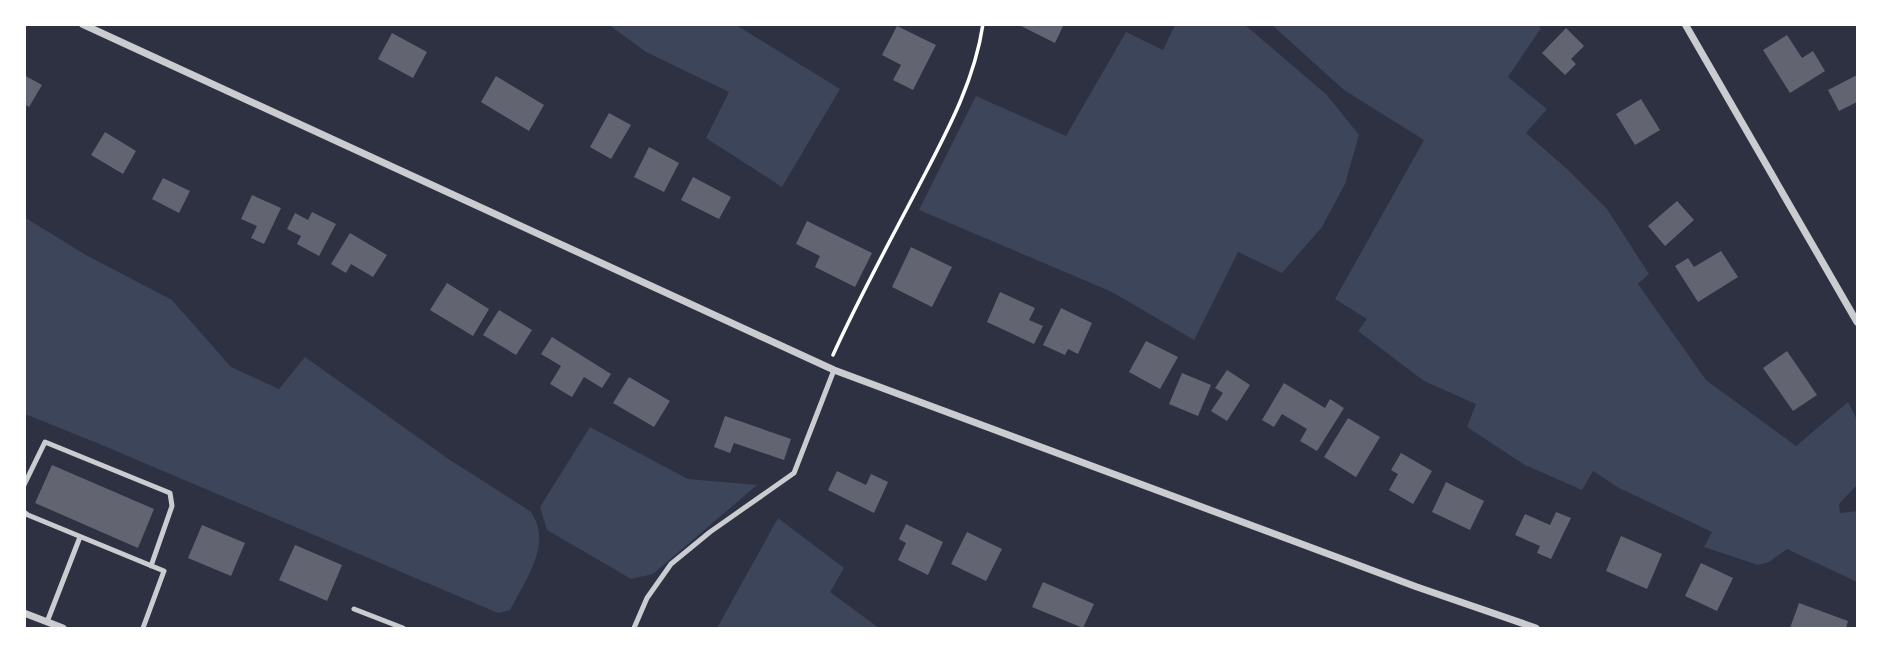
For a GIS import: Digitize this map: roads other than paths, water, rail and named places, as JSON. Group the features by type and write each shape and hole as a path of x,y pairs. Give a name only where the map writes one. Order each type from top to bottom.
{"street":[{"path":"82,24 831,368 1417,587 1536,628"},
{"path":"1685,24 1857,322"},
{"path":"24,613 63,628"}],"lane":[{"path":"634,628 647,598 671,564 710,532 794,473 831,368"},
{"path":"24,485 45,442 170,493 172,506 151,566"},
{"path":"24,512 164,571 144,628"},
{"path":"47,622 80,537"},
{"path":"354,609 403,628"}]}
